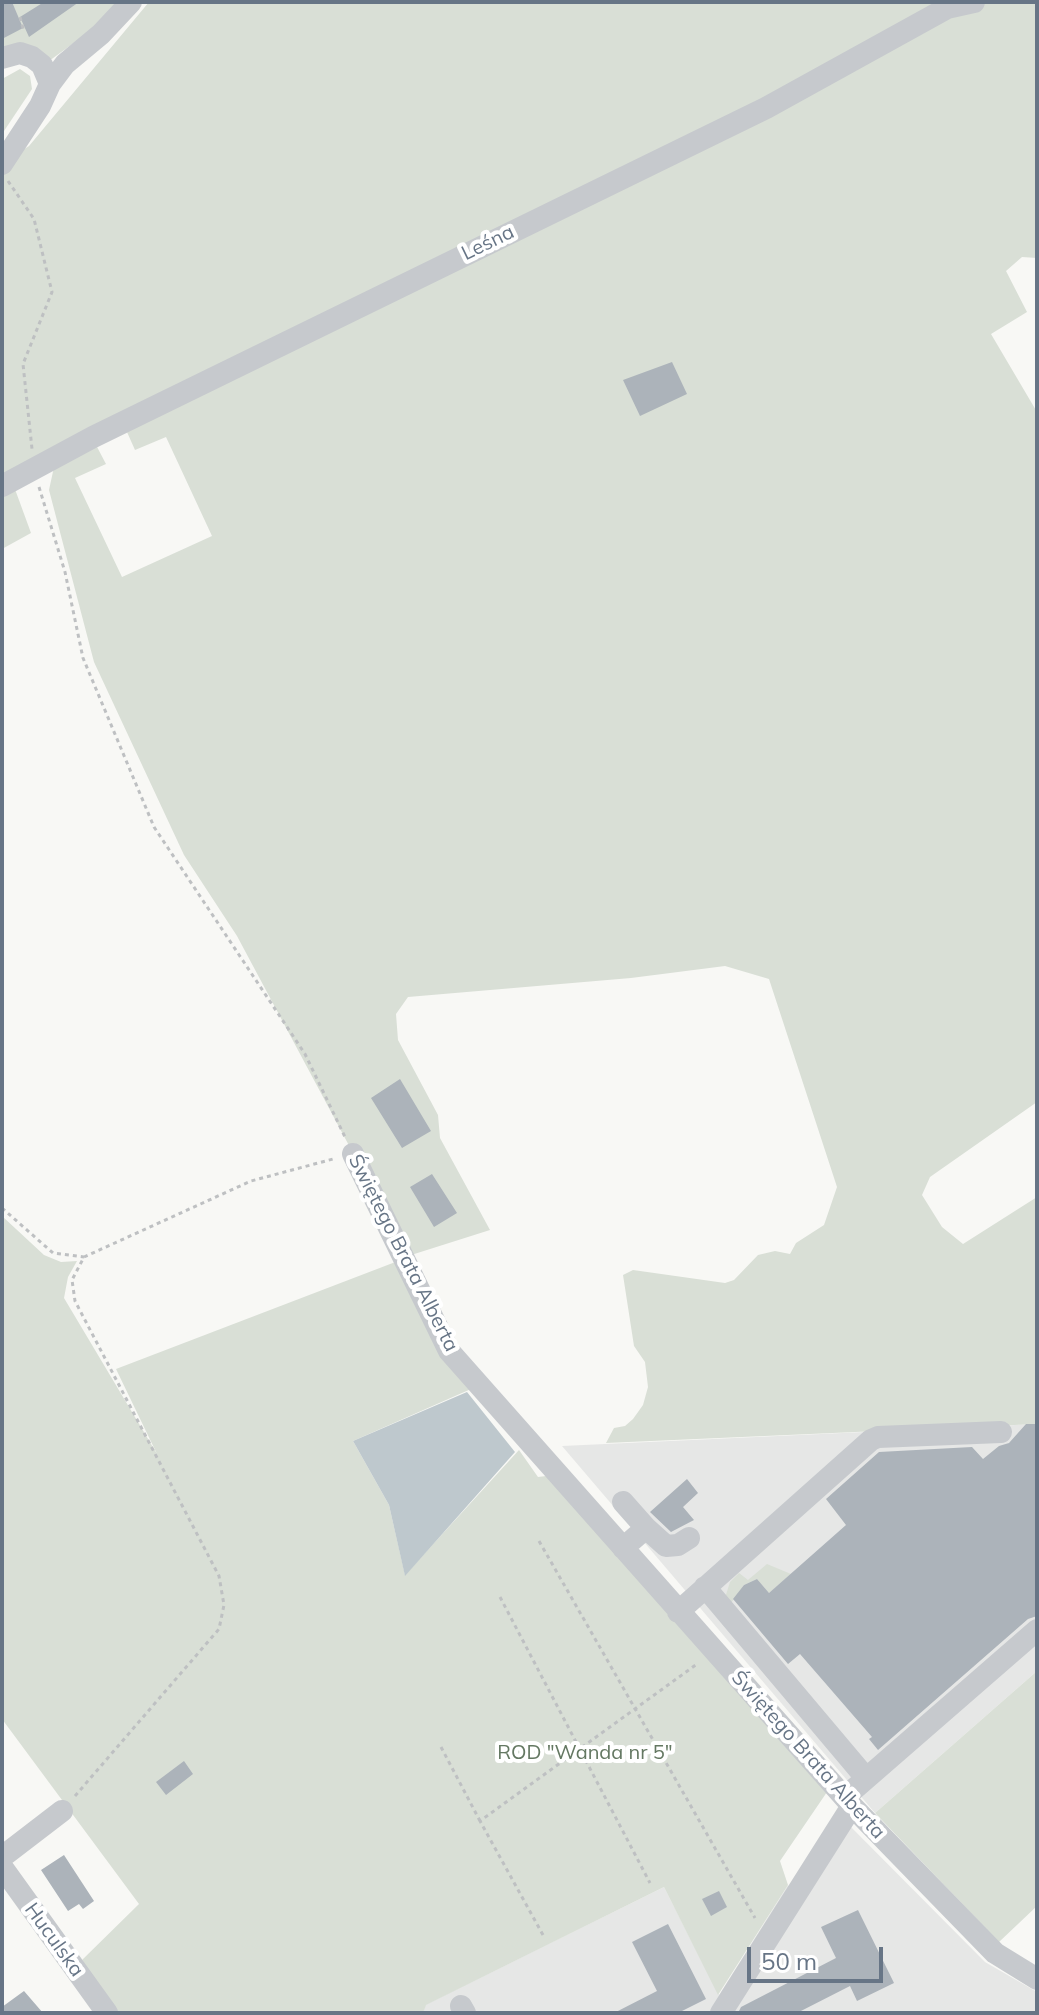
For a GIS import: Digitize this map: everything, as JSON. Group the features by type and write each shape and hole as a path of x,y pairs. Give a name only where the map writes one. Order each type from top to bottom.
{"street":[{"path":"2,164 65,64 101,34 131,2"},
{"name":"Leśna","path":"2,486 93,437 766,108 947,8 974,2"},
{"path":"2,58 20,53 32,57 42,65 50,84"},
{"name":"Świętego Brata Alberta","path":"353,1154 449,1351 848,1802 995,1953 1037,1979"},
{"path":"678,1612 871,1440 878,1437 1001,1432"},
{"path":"623,1502 666,1546 675,1546 689,1538"},
{"path":"623,1548 646,1528"},
{"path":"705,1587 866,1778"},
{"path":"721,2013 848,1802 866,1778 1037,1630"},
{"path":"2,1857 62,1811"},
{"name":"Huculska","path":"2,1867 107,2013"}],"path":[{"name":"Świętego Brata Alberta","path":"2,172 34,219 52,292 23,364 34,470 65,572 83,658 154,827 305,1054 353,1154"},
{"path":"2,1208 53,1253 84,1257 251,1181 353,1154"},
{"path":"62,1811 219,1629 224,1605 219,1576 75,1301 72,1280 84,1257"},
{"path":"539,1541 755,1918"},
{"path":"500,1597 650,1883"},
{"path":"480,1821 635,1706 714,1653"},
{"path":"441,1747 543,1935"}],"shaded area":[{"path":"467,1392 515,1452 405,1576 389,1505 353,1441"},
{"path":"1037,1424 1037,1671 875,1813 562,1446"},
{"path":"849,1825 985,1962 1037,1992 1037,2013 423,2013 425,2005 664,1887 719,1995 788,1885 798,1905"}],"green space":[{"path":"2,2 122,2 104,21 49,61 2,51"},
{"path":"149,2 1037,2 1037,258 1022,257 1006,271 1027,312 991,334 1037,412 1037,1102 930,1177 922,1195 942,1227 963,1244 1037,1197 1037,1424 606,1443 614,1428 625,1426 633,1419 643,1405 648,1387 645,1362 634,1346 623,1275 633,1270 725,1283 734,1280 758,1255 775,1251 790,1254 796,1243 824,1225 837,1187 769,979 725,966 631,978 408,997 396,1014 398,1040 438,1115 440,1138 490,1230 408,1256 237,936 184,855 94,662 49,490 54,467 96,445 106,464 75,478 122,577 212,536 166,437 135,450 123,423 12,481 31,533 2,549 2,170 7,160 29,146"},
{"path":"20,69 30,76 32,89 4,131 2,79"},
{"name":"ROD \"Wanda nr 5\"","path":"2,1216 44,1255 61,1262 77,1261 68,1277 64,1298 157,1454 116,1369 398,1261 471,1389 353,1441 389,1505 405,1575 519,1450 538,1477 546,1476 827,1792 780,1861 788,1885 718,1995 664,1887 426,2005 423,2013 118,2013 82,1960 139,1904 2,1719"},
{"path":"767,1564 791,1574 769,1593 757,1579 744,1585 731,1603 725,1598 730,1582 739,1573 748,1580"},
{"path":"1037,1671 1037,1906 999,1942 875,1813"}],"building":[{"path":"2,2 12,2 23,28 2,39"},
{"path":"44,2 79,2 29,37 20,17"},
{"path":"672,362 687,394 640,416 623,380"},
{"path":"400,1079 431,1131 402,1148 371,1098"},
{"path":"432,1174 457,1213 434,1227 410,1187"},
{"path":"1026,1424 1037,1424 1037,1616 1028,1619 878,1750 869,1739 872,1737 800,1654 788,1664 733,1599 744,1585 757,1579 769,1593 846,1525 826,1499 879,1452 972,1447 983,1459 999,1446 1009,1443"},
{"path":"687,1479 698,1493 683,1507 694,1520 671,1532 650,1512"},
{"path":"184,1761 193,1774 166,1795 156,1782"},
{"path":"64,1855 94,1901 83,1909 79,1904 68,1911 41,1870"},
{"path":"719,1891 727,1907 711,1916 702,1899"},
{"path":"858,1910 894,1983 857,2001 850,1986 797,2013 738,2013 741,2007 836,1958 821,1927"},
{"path":"668,1924 706,1999 678,2013 614,2013 657,1991 632,1942"},
{"path":"24,1991 43,2013 2,2013 2,2007"}]}
